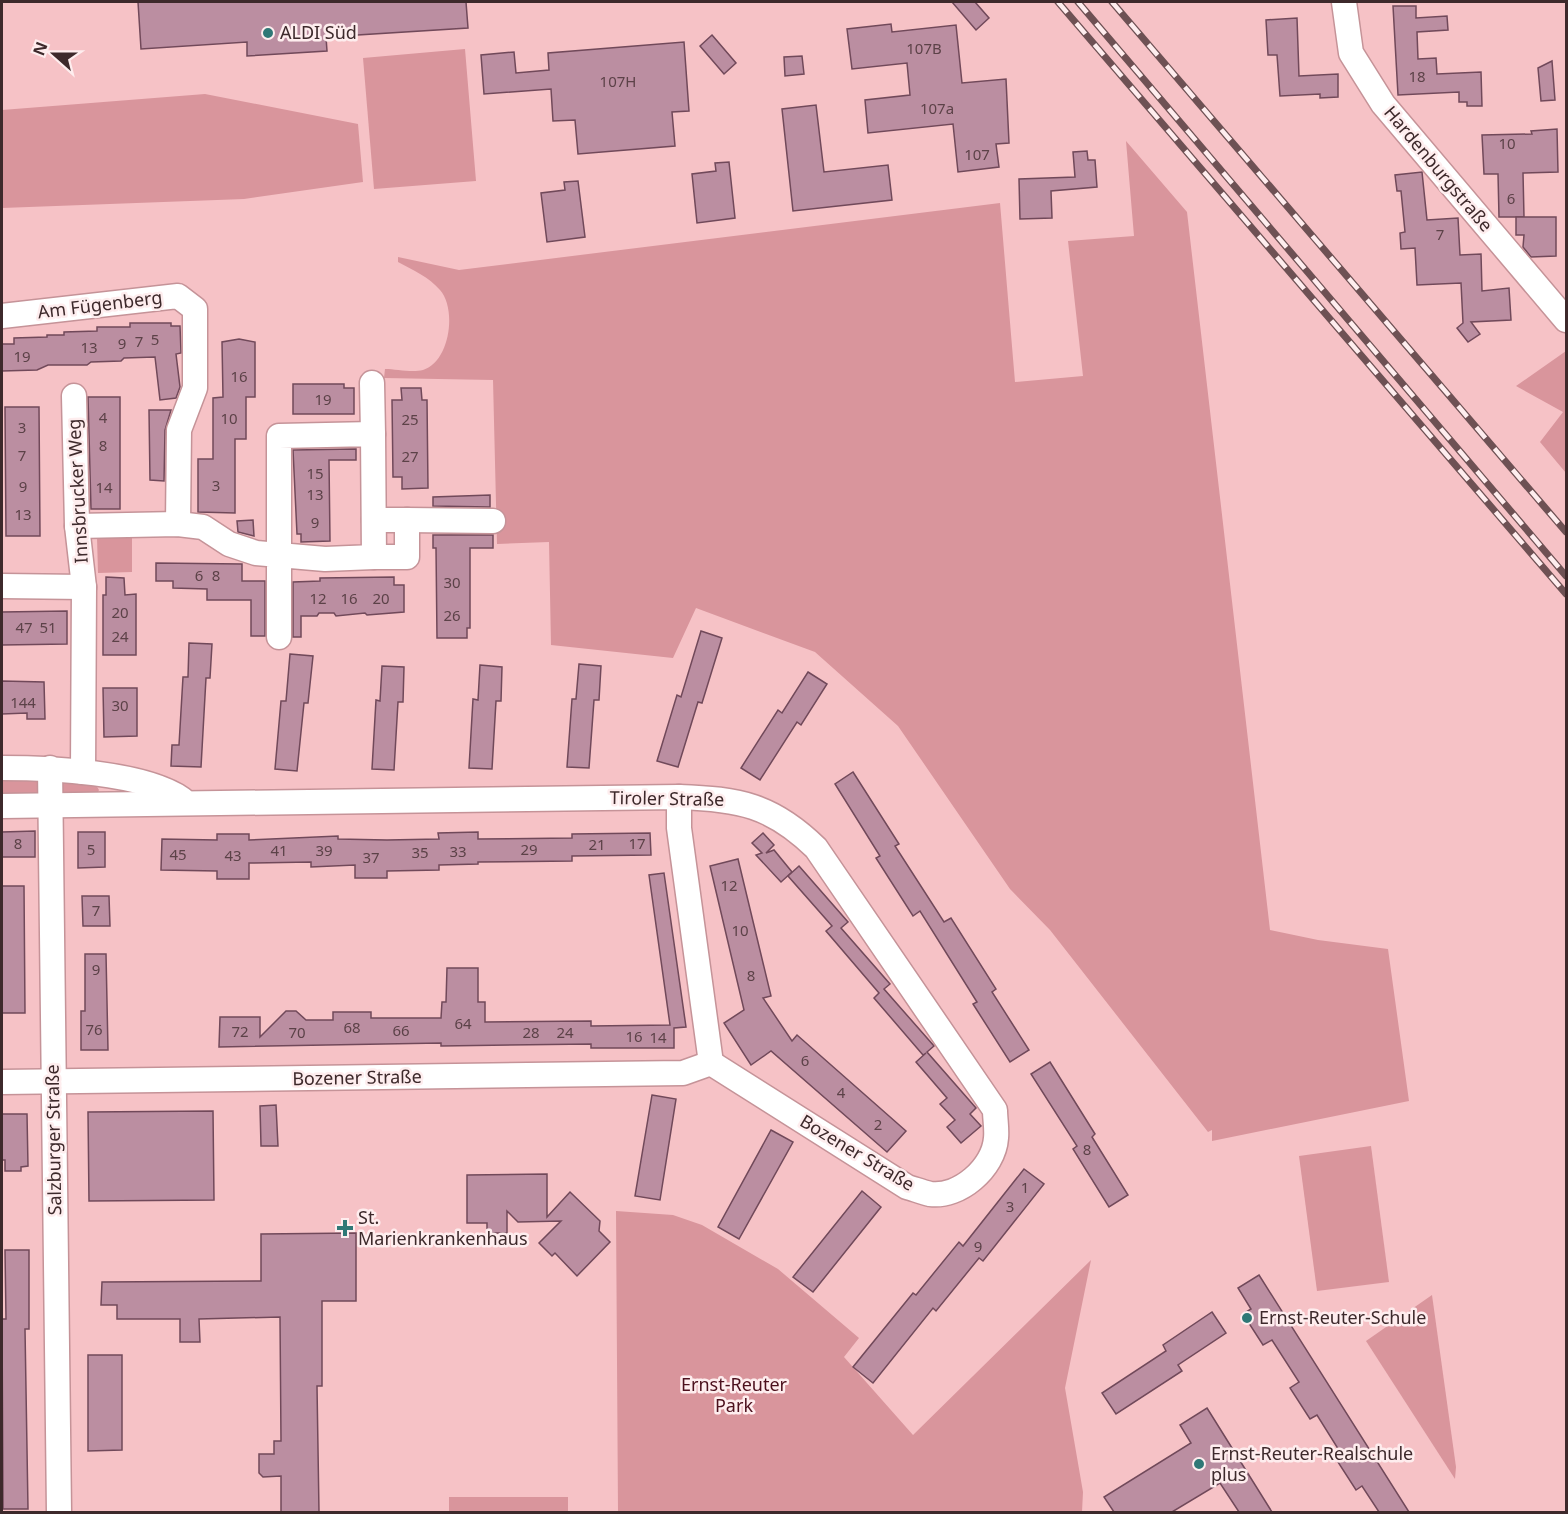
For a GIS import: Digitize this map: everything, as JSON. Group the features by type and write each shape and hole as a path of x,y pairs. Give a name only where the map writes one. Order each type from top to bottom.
{"street":[{"name":"Hardenburgstraße","path":"1344,2 1352,53 1383,104 1566,320"},
{"name":"Am Fügenberg","path":"2,316 178,296 195,309 195,388 179,430 178,525"},
{"path":"372,383 374,557"},
{"name":"Innsbrucker Weg","path":"74,396 77,526 84,587 95,774"},
{"path":"279,637 279,436 373,434"},
{"path":"374,520 493,521"},
{"path":"77,526 178,525 203,527 229,544 255,553 325,559 407,558 407,520"},
{"name":"Innsbrucker Weg","path":"2,586 84,587"},
{"name":"Tiroler Straße","path":"2,768 50,768 95,774 170,790 186,802"},
{"name":"Salzburger Straße","path":"50,768 59,1512"},
{"path":"95,774 106,806"},
{"path":"679,797 679,828 711,1063"},
{"name":"Tiroler Straße","path":"2,806 679,797 720,798 754,805 788,822 816,848 995,1110"},
{"name":"Bozener Straße","path":"2,1082 683,1073 711,1063 907,1187 932,1194 957,1190 974,1178 987,1163 997,1140 995,1110"}],"green space":[{"path":"465,49 476,181 374,189 363,58"},
{"path":"205,94 358,124 363,182 244,199 2,208 2,110"},
{"path":"1126,141 1187,212 1270,930 1318,940 1388,949 1409,1101 1212,1141 1212,1130 1208,1132 1050,930 1010,889 898,726 815,652 696,608 673,658 551,645 549,542 497,544 493,380 384,378 385,369 419,371 432,365 445,346 448,334 448,309 440,290 426,278 398,262 398,257 459,270 1000,203 1015,382 1083,376 1068,241 1134,236"},
{"path":"1566,351 1566,473 1540,442 1563,412 1516,386"},
{"path":"97,537 132,537 132,572 98,573"},
{"path":"2,777 39,779 39,793 33,797 2,797"},
{"path":"62,781 96,785 99,790 97,794 61,794 59,787"},
{"path":"1371,1146 1389,1282 1317,1291 1299,1156"},
{"name":"Ernst-Reuter Park","path":"616,1211 673,1215 702,1225 778,1269 859,1338 844,1357 913,1435 1091,1260 1065,1388 1083,1492 1082,1512 618,1512"},
{"path":"1432,1295 1456,1467 1455,1479 1366,1341"},
{"path":"449,1497 568,1497 568,1512 449,1512"}],"building":[{"name":"ALDI Süd","path":"138,2 466,2 468,28 326,37 327,51 247,56 247,42 141,49"},
{"path":"952,2 975,2 989,18 976,30"},
{"path":"1393,6 1416,6 1416,18 1447,16 1448,30 1417,32 1418,59 1436,58 1437,74 1481,72 1482,106 1467,106 1467,102 1459,102 1459,92 1398,95"},
{"path":"1297,18 1299,76 1338,74 1338,97 1320,98 1320,94 1280,96 1277,55 1268,55 1266,20"},
{"path":"891,24 892,32 956,25 962,83 1006,79 1009,143 996,144 999,167 958,172 953,124 868,133 865,100 910,95 907,63 852,69 847,29"},
{"path":"712,35 736,63 724,74 700,46"},
{"path":"684,42 689,111 672,112 675,146 578,154 575,120 553,121 551,89 484,94 481,55 514,52 516,73 549,70 548,53"},
{"path":"802,56 804,74 785,76 784,57"},
{"path":"1552,61 1555,100 1541,101 1538,68"},
{"path":"816,105 824,172 888,165 892,200 793,211 782,109"},
{"path":"1557,129 1558,172 1523,173 1524,217 1499,217 1498,174 1484,174 1482,135 1532,134 1531,131"},
{"path":"1087,151 1088,160 1095,160 1097,187 1051,191 1052,218 1020,219 1019,179 1075,177 1073,152"},
{"path":"729,162 735,218 697,223 692,174 716,171 715,163"},
{"path":"1422,172 1427,220 1458,218 1460,255 1481,254 1482,291 1509,288 1511,320 1471,322 1480,334 1468,342 1457,328 1463,323 1461,283 1417,285 1415,248 1401,249 1400,233 1405,232 1401,191 1397,191 1395,175"},
{"path":"578,181 585,237 547,242 541,193 565,190 564,182"},
{"path":"1516,217 1556,217 1556,256 1531,257 1523,247 1524,235 1516,235"},
{"path":"130,323 171,323 171,326 180,326 181,353 176,354 180,387 176,398 160,400 155,357 124,358 121,361 91,362 87,365 48,365 37,370 2,371 2,344 14,344 14,338 97,331 97,327 130,327"},
{"path":"239,339 255,342 255,397 246,397 246,439 235,439 235,513 198,512 198,459 213,459 213,398 223,397 222,342"},
{"path":"293,384 344,384 344,388 354,388 354,414 293,414"},
{"path":"401,388 421,388 422,400 427,400 428,488 402,489 402,477 393,477 392,400 402,400"},
{"path":"88,397 120,397 120,509 91,509"},
{"path":"5,407 39,407 40,536 6,536"},
{"path":"149,410 171,410 165,430 164,481 150,480"},
{"path":"356,449 356,460 329,460 330,541 301,542 301,534 297,534 293,450"},
{"path":"490,495 490,507 433,506 433,497"},
{"path":"253,520 254,536 238,532 237,521"},
{"path":"433,535 493,535 493,548 470,548 470,628 467,628 467,638 437,638 436,548 433,548"},
{"path":"156,563 242,564 242,581 265,581 265,636 251,636 251,600 207,600 207,589 173,588 173,581 156,581"},
{"path":"106,577 124,578 125,595 136,594 136,655 103,655 103,595 106,595"},
{"path":"394,577 394,585 404,585 404,612 336,616 334,613 319,613 317,616 301,616 301,637 293,637 293,582 320,581 320,578"},
{"path":"67,611 67,644 2,645 2,612"},
{"path":"701,631 722,638 702,703 698,702 678,767 657,761 677,695 681,697"},
{"path":"189,643 212,644 210,678 206,678 201,767 171,766 172,745 179,745 183,677 188,677"},
{"path":"290,654 313,656 308,703 304,703 297,771 275,769 281,701 286,701"},
{"path":"579,664 601,666 599,700 594,700 589,768 567,767 572,699 576,699"},
{"path":"480,665 502,667 501,701 496,701 492,769 469,768 473,699 478,700"},
{"path":"382,666 404,667 403,702 398,702 394,770 372,769 376,700 380,701"},
{"path":"808,672 827,684 801,725 797,722 760,780 741,768 778,710 782,713"},
{"path":"2,681 44,682 45,719 27,719 27,713 2,714"},
{"path":"103,688 137,688 137,736 104,737"},
{"path":"853,772 899,844 895,846 944,922 951,918 996,989 992,992 1029,1050 1010,1062 973,1004 977,1002 920,911 913,916 876,858 880,856 835,784"},
{"path":"35,831 35,857 2,857 2,832"},
{"path":"78,832 105,832 105,867 78,868"},
{"path":"478,832 478,839 572,838 572,834 650,833 651,855 572,856 572,861 478,862 478,864 439,865 439,870 387,871 387,878 355,878 355,865 311,867 311,862 249,863 249,879 217,879 217,871 161,870 162,839 217,840 217,834 249,834 249,840 338,836 338,839 439,839 438,833"},
{"path":"763,833 774,845 766,853 774,850 792,872 781,882 756,855 762,853 752,843"},
{"path":"738,859 771,996 763,998 792,1041 797,1035 906,1131 887,1152 771,1051 751,1065 724,1023 744,1010 710,866"},
{"path":"799,866 848,922 841,928 890,984 884,989 934,1046 927,1052 976,1108 970,1114 981,1126 961,1143 947,1127 955,1120 940,1104 947,1098 916,1062 926,1053 923,1055 874,998 879,993 826,931 832,926 788,876"},
{"path":"664,873 686,1027 674,1028 674,1048 591,1048 591,1044 441,1046 441,1043 219,1047 220,1017 260,1017 260,1037 286,1011 296,1011 306,1020 333,1020 333,1012 371,1012 371,1018 441,1018 442,1002 446,1002 447,968 478,968 478,1002 485,1002 485,1022 591,1021 591,1026 670,1025 649,875"},
{"path":"2,886 24,886 25,1013 2,1013"},
{"path":"82,896 109,896 110,926 83,926"},
{"path":"85,954 106,954 108,1050 81,1050 81,1011 85,1011"},
{"path":"1050,1062 1095,1134 1092,1137 1128,1195 1109,1207 1073,1149 1077,1146 1031,1074"},
{"path":"652,1095 676,1099 660,1200 635,1196"},
{"path":"276,1105 278,1146 261,1146 260,1106"},
{"path":"213,1111 214,1200 89,1201 88,1112"},
{"path":"2,1114 27,1114 28,1166 21,1167 21,1171 5,1171 5,1160 2,1160"},
{"path":"771,1130 793,1142 739,1239 718,1227"},
{"path":"1024,1169 1044,1184 983,1261 979,1258 936,1311 933,1308 873,1383 853,1367 913,1293 916,1295 959,1242 963,1246"},
{"path":"547,1174 547,1217 570,1192 600,1221 599,1231 610,1242 577,1276 555,1253 552,1256 539,1243 561,1221 518,1222 507,1211 507,1233 487,1233 487,1223 467,1223 467,1175"},
{"path":"862,1191 881,1207 813,1292 793,1277"},
{"path":"356,1233 356,1301 322,1301 322,1386 317,1386 319,1512 281,1512 281,1476 263,1477 259,1473 259,1454 274,1454 274,1441 281,1441 280,1317 199,1319 200,1342 180,1342 180,1319 117,1319 117,1305 101,1305 102,1282 261,1281 261,1234"},
{"path":"5,1250 29,1250 29,1329 25,1329 28,1509 3,1509 2,1319 6,1319"},
{"path":"1259,1275 1409,1512 1379,1512 1362,1486 1356,1490 1336,1459 1342,1455 1317,1415 1310,1419 1290,1388 1299,1382 1272,1340 1263,1345 1243,1314 1251,1309 1238,1288"},
{"path":"1212,1312 1226,1333 1178,1365 1182,1371 1116,1414 1102,1393 1166,1351 1163,1345"},
{"path":"88,1355 122,1355 122,1450 88,1451"},
{"name":"Ernst-Reuter-Realschule plus","path":"1207,1408 1272,1512 1239,1512 1220,1483 1172,1512 1114,1512 1104,1497 1191,1443 1180,1425"}],"railway":[{"path":"1058,2 1566,594"},
{"path":"1078,2 1566,576"},
{"path":"1112,2 1566,532"}],"place":[{"name":"ALDI Süd","path":"268,33"},
{"name":"St. Marienkrankenhaus","path":"345,1228"},
{"name":"Ernst-Reuter-Schule","path":"1247,1318"},
{"name":"Ernst-Reuter-Realschule plus","path":"1199,1464"}]}
